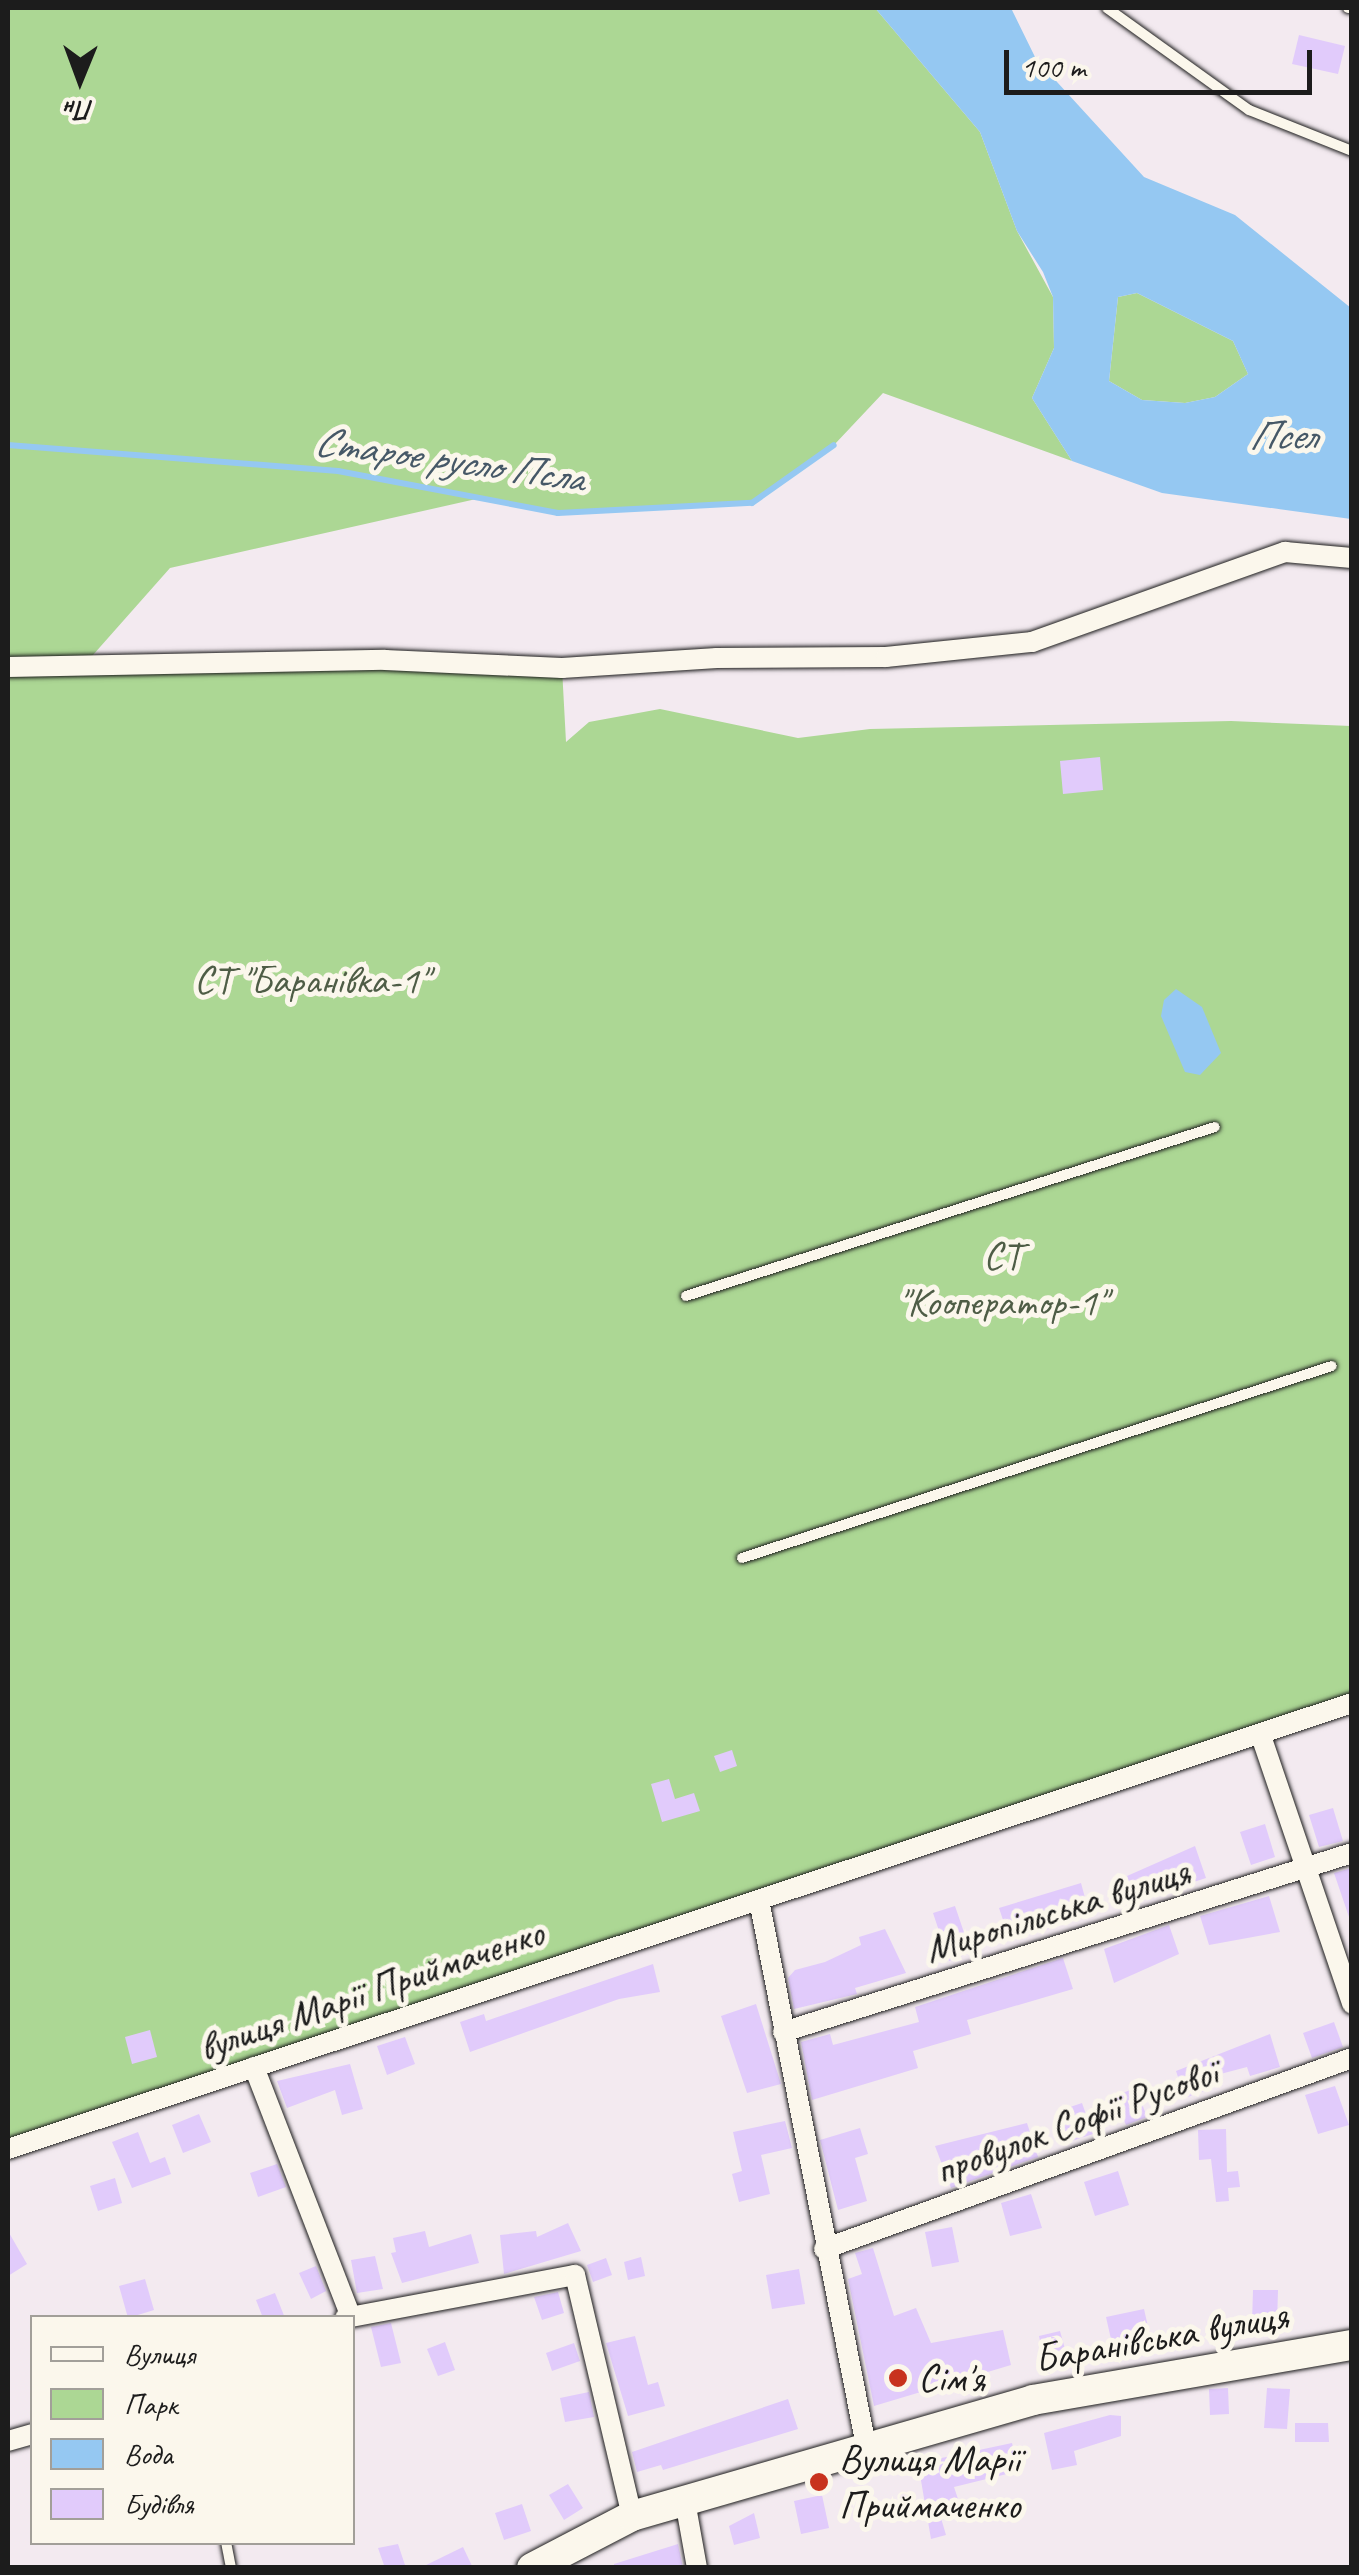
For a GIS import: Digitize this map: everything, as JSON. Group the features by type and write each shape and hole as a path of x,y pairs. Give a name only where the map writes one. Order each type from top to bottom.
{"main road":[{"name":"Баранівська вулиця","path":"532,2568 632,2516 1033,2400 1352,2345"}],"street":[{"path":"8,667 384,660 562,668 717,658 886,657 1032,642 1285,552 1352,558"},
{"name":"вулиця Марії Приймаченко","path":"8,2149 1352,1703"},
{"path":"1261,1736 1352,2004"},
{"name":"Миропільська вулиця","path":"783,2032 1352,1853"},
{"path":"759,1900 824,2249 866,2446"},
{"name":"провулок Софії Русової","path":"824,2249 1352,2058"},
{"path":"254,2067 348,2315"},
{"path":"354,2315 575,2275 632,2516"},
{"path":"684,2501 698,2568"}],"lane":[{"path":"1107,8 1249,110 1352,152"},
{"path":"686,1296 1215,1127"},
{"path":"742,1558 1332,1366"}],"green space":[{"path":"8,8 875,8 980,132 1017,231 1053,297 1054,348 1032,398 1072,461 883,393 834,445 752,503 558,513 485,497 170,568 85,664 562,668 566,742 589,722 660,709 798,738 870,729 1231,721 1351,726 1351,1703 8,2149"},
{"path":"1137,293 1233,341 1248,374 1215,397 1185,403 1142,400 1109,381 1118,297"}],"water":[{"name":"Псел","path":"875,8 1011,8 1036,59 1144,177 1235,215 1351,308 1351,519 1162,493 1072,461 1032,398 1054,348 1053,297 1043,272 1017,231 980,132","holes":["1137,293 1233,341 1248,374 1215,397 1185,403 1142,400 1109,381 1118,297"]},
{"path":"1176,989 1202,1007 1221,1053 1200,1075 1185,1072 1161,1016 1164,1000"}],"building":[{"path":"1299,35 1345,46 1338,74 1292,64"},
{"path":"1100,757 1103,790 1063,794 1060,761"},
{"path":"732,1750 737,1766 720,1772 714,1756"},
{"path":"669,1779 675,1799 694,1793 700,1811 662,1822 651,1784"},
{"path":"1333,1808 1343,1841 1319,1847 1309,1815"},
{"path":"1265,1824 1275,1857 1251,1865 1240,1832"},
{"path":"1195,1846 1206,1878 1136,1901 1127,1876"},
{"path":"1351,1868 1352,1917 1349,1917 1334,1873"},
{"path":"1081,1883 1090,1916 1010,1941 999,1908"},
{"path":"1269,1896 1280,1932 1209,1945 1200,1916"},
{"path":"955,1906 971,1953 949,1961 933,1913"},
{"path":"1169,1925 1179,1954 1114,1983 1104,1949"},
{"path":"885,1929 906,1973 855,1988 857,1994 794,2009 788,1978 795,1970 825,1962 861,1945 859,1937"},
{"path":"1063,1958 1073,1989 967,2020 971,2034 913,2051 918,2068 812,2100 801,2042 830,2034 833,2045 919,2022 915,2007"},
{"path":"653,1964 660,1992 619,1999 470,2052 460,2022 484,2014 486,2021"},
{"path":"756,2004 781,2084 747,2093 721,2016"},
{"path":"1334,2022 1343,2047 1312,2058 1303,2033"},
{"path":"150,2030 157,2057 132,2064 125,2037"},
{"path":"1270,2034 1280,2067 1250,2076 1247,2067 1209,2077 1213,2088 1185,2098 1176,2071"},
{"path":"405,2037 415,2064 387,2075 377,2046"},
{"path":"350,2064 363,2109 342,2115 335,2090 287,2108 277,2081"},
{"path":"1335,2086 1349,2125 1318,2134 1305,2095"},
{"path":"1136,2088 1147,2117 1126,2125 1114,2096"},
{"path":"1082,2103 1093,2134 1069,2142 1058,2111"},
{"path":"199,2114 211,2142 183,2153 172,2125"},
{"path":"785,2121 792,2148 761,2155 770,2194 739,2202 732,2174 742,2171 733,2132"},
{"path":"1027,2123 1038,2157 951,2188 935,2146"},
{"path":"860,2128 868,2154 855,2158 867,2201 838,2210 820,2140"},
{"path":"1226,2129 1227,2172 1238,2171 1240,2187 1228,2188 1229,2201 1216,2202 1211,2159 1199,2160 1198,2130"},
{"path":"138,2132 150,2163 165,2157 171,2174 132,2188 112,2142"},
{"path":"277,2164 286,2187 258,2197 250,2173"},
{"path":"1118,2171 1129,2205 1095,2216 1084,2182"},
{"path":"115,2178 122,2203 98,2211 90,2186"},
{"path":"1031,2194 1042,2228 1010,2236 1001,2203"},
{"path":"568,2223 581,2251 504,2274 500,2235 536,2231 537,2237"},
{"path":"952,2227 959,2262 932,2267 925,2232"},
{"path":"8,2231 27,2264 8,2276"},
{"path":"425,2231 429,2247 471,2234 479,2263 402,2283 391,2253 396,2252 393,2238"},
{"path":"873,2248 894,2316 916,2308 931,2343 1003,2330 1011,2365 874,2406 848,2279 862,2274 855,2253"},
{"path":"375,2256 383,2289 357,2293 351,2260"},
{"path":"641,2257 645,2276 628,2280 624,2262"},
{"path":"606,2258 612,2275 593,2282 587,2265"},
{"path":"316,2266 326,2291 311,2299 299,2273"},
{"path":"799,2269 805,2304 772,2309 766,2275"},
{"path":"145,2279 154,2310 127,2315 119,2286"},
{"path":"1253,2290 1278,2290 1277,2324 1252,2323"},
{"path":"558,2292 564,2313 542,2320 534,2297"},
{"path":"275,2293 284,2315 262,2315 256,2300"},
{"path":"1144,2309 1151,2340 1113,2348 1106,2317"},
{"path":"391,2323 401,2363 381,2367 371,2327"},
{"path":"1060,2331 1065,2349 1043,2355 1039,2336"},
{"path":"635,2336 648,2385 658,2382 665,2406 628,2416 606,2343"},
{"path":"445,2342 455,2370 438,2376 427,2349"},
{"path":"574,2343 580,2361 552,2371 546,2353"},
{"path":"1228,2388 1229,2414 1210,2415 1209,2389"},
{"path":"1267,2388 1290,2389 1287,2429 1264,2428"},
{"path":"589,2392 594,2417 565,2422 560,2398"},
{"path":"788,2399 798,2429 663,2470 661,2465 637,2472 632,2452"},
{"path":"1110,2415 1121,2416 1121,2436 1074,2451 1077,2465 1052,2470 1044,2433"},
{"path":"1295,2423 1328,2423 1329,2442 1295,2442"},
{"path":"1012,2443 1019,2471 954,2487 959,2502 938,2508 946,2535 931,2539 918,2463"},
{"path":"568,2484 583,2508 564,2520 549,2495"},
{"path":"822,2495 829,2528 801,2534 794,2501"},
{"path":"522,2504 531,2531 504,2540 495,2513"},
{"path":"754,2513 760,2538 734,2545 729,2526"},
{"path":"398,2544 406,2568 385,2568 378,2548"},
{"path":"678,2544 683,2568 614,2568 614,2564"},
{"path":"463,2547 473,2568 420,2568"}],"waterway":[{"name":"Старое русло Псла","path":"8,445 338,471 558,513 752,503 834,445"}],"place":[{"name":"Сім'я","path":"898,2378"},
{"name":"Вулиця Марії Приймаченко","path":"819,2482"}],"park label":[{"name":"СТ \"Баранівка-1\"","path":"311,980"},
{"name":"СТ \"Кооператор-1\"","path":"1002,1279"}]}
